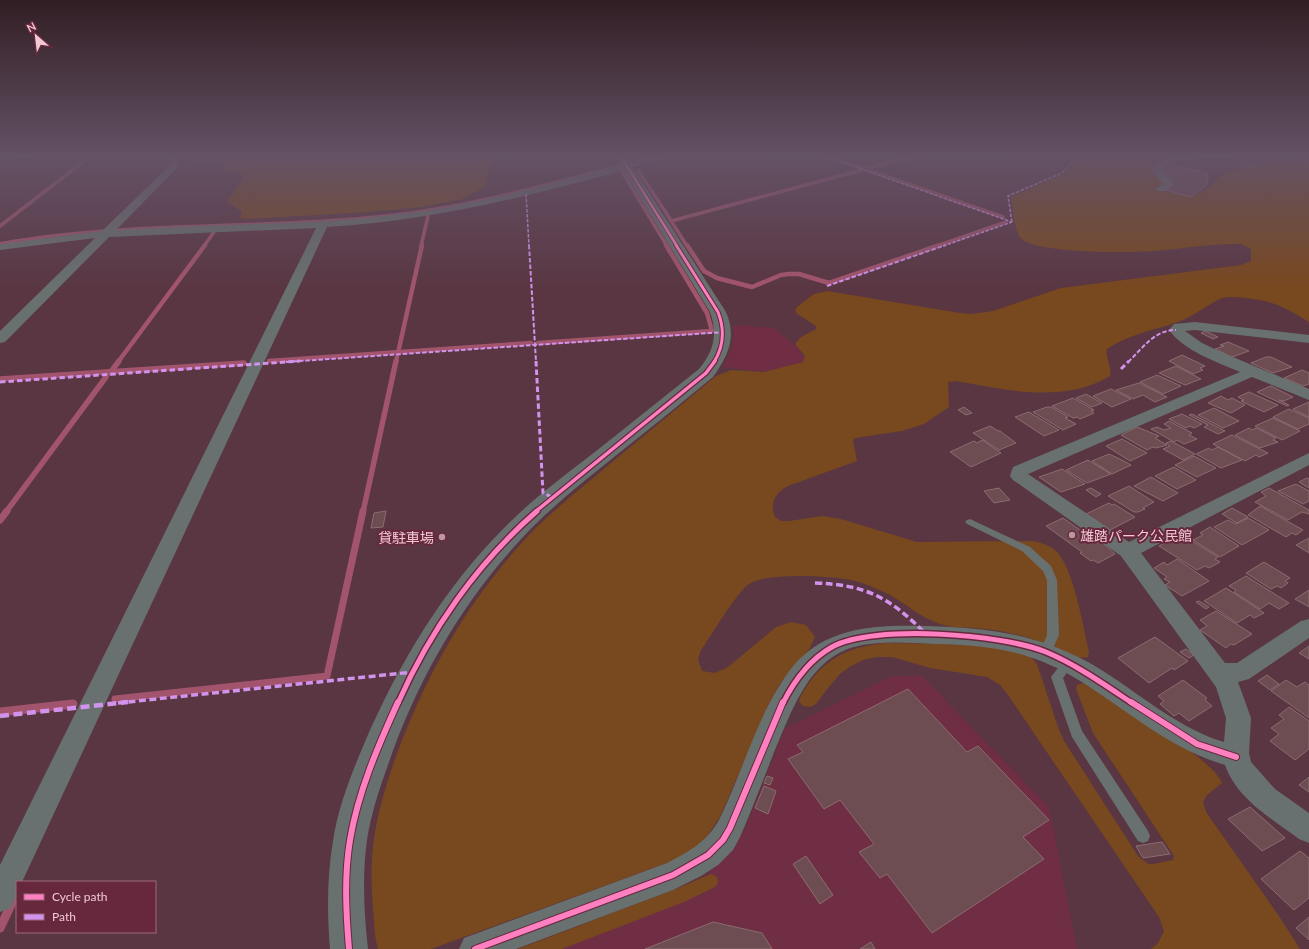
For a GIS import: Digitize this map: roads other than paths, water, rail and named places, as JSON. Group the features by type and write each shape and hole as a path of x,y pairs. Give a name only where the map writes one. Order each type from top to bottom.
{"street":[{"path":"0,338 140,199"},
{"path":"0,247 107,232 323,224 388,219 462,209 506,199"},
{"path":"349,949 347,929 347,866 353,824 362,792 387,726 413,672 437,630 462,592 516,530 543,504 706,373 713,365 721,348 724,332 718,312 647,199"},
{"path":"0,897 323,224"},
{"path":"1309,339 1186,325 1179,327 1176,330 1178,334 1184,338 1252,372 1309,396"},
{"path":"1252,372 1019,471 1019,476 1128,551 1226,682 1236,709 1239,723 1236,757 1244,774 1260,791 1309,830"},
{"path":"1128,551 1309,458"},
{"path":"1220,673 1241,672 1309,627"},
{"path":"475,949 673,875 698,863 718,845 732,823 779,710 790,690 817,657 831,647 848,640 885,634 965,635 1013,642 1057,657 1193,742 1236,757"}],"lane":[{"path":"970,522 1026,549 1047,569 1052,580 1053,635 1057,657 1056,677 1076,733 1143,836"}],"waterway":[{"path":"0,226 35,199"},
{"path":"639,199 667,246"},
{"path":"657,199 671,221"},
{"path":"671,221 752,199"},
{"path":"952,199 1003,217"},
{"path":"421,246 428,216"},
{"path":"937,246 1006,222"},
{"path":"673,224 687,246"},
{"path":"204,246 214,232"},
{"path":"118,362 205,245"},
{"path":"398,352 422,245"},
{"path":"538,343 712,331 707,313 666,245"},
{"path":"687,245 704,271 717,278 752,287 781,275 789,274 799,274 829,283 940,245"},
{"path":"398,352 531,343"},
{"path":"269,361 398,352"},
{"path":"396,362 397,357"},
{"path":"111,372 119,361"},
{"path":"363,512 396,361"},
{"path":"111,372 244,363"},
{"path":"0,379 111,372"},
{"path":"6,512 106,377"},
{"path":"0,520 7,511"},
{"path":"115,699 327,676 363,511"},
{"path":"0,712 73,704"},
{"path":"0,928 16,894"}],"place":[{"name":"雄踏パーク公民館","path":"1072,535"},
{"name":"貸駐車場","path":"442,537"}]}
